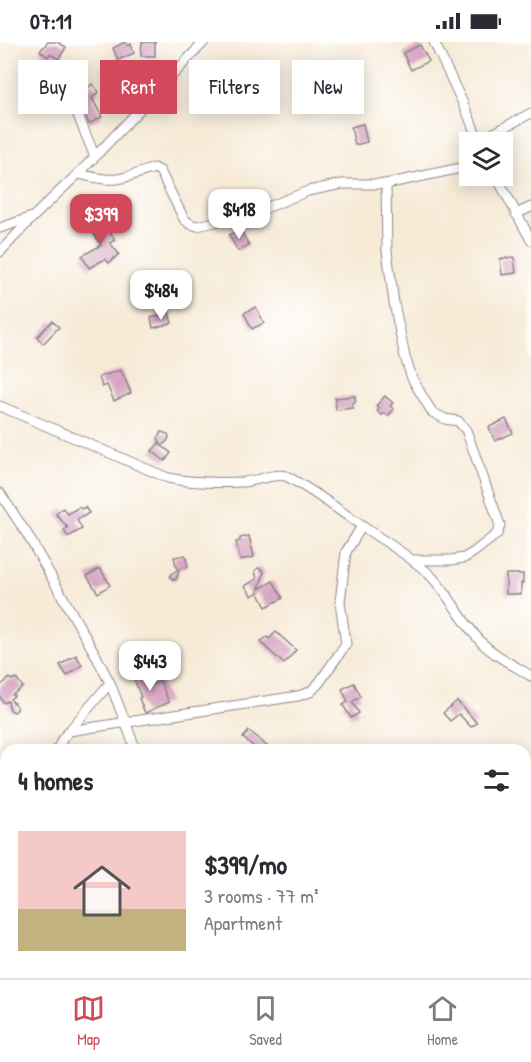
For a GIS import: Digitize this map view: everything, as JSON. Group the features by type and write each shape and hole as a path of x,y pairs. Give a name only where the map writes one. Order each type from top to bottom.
{"street":[{"path":"434,42 475,132"},
{"path":"0,252 95,157 198,44"},
{"path":"497,132 531,113"},
{"path":"77,114 95,157"},
{"path":"78,174 114,179 154,168 160,171 184,219 197,226 251,214 308,191 342,184 386,184 459,168"},
{"path":"386,184 387,251 394,303 405,357 412,378 432,412 445,419 458,421 466,430 501,525 497,534 464,558 413,560"},
{"path":"501,186 531,240"},
{"path":"516,214 531,207"},
{"path":"0,228 35,215"},
{"path":"0,406 168,478 181,481 244,482 279,475 286,476 328,501 413,560 444,591 482,643 531,676"},
{"path":"0,493 63,596 110,683 134,744"},
{"path":"69,731 298,696 310,692 346,644 340,602 346,552 362,526"},
{"path":"60,744 110,683"}],"building":[{"path":"48,42 57,42 66,47 59,59 50,54 48,57 40,51"},
{"path":"125,42 128,46 131,44 134,53 118,60 113,48"},
{"path":"142,42 155,42 155,56 141,56"},
{"path":"420,45 429,61 411,70 403,53"},
{"path":"92,84 99,92 92,98 102,117 89,124 85,114 88,114 88,88"},
{"path":"363,124 367,142 355,145 351,127"},
{"path":"101,218 115,240 110,243 119,254 109,263 105,259 89,268 82,256 101,245 89,225"},
{"path":"240,229 249,245 238,251 229,235"},
{"path":"514,257 516,273 502,275 500,259"},
{"path":"256,307 264,323 252,329 244,313"},
{"path":"169,313 172,323 153,328 151,318"},
{"path":"52,321 59,327 43,344 37,337"},
{"path":"121,370 131,393 114,401 107,385 102,387 99,377"},
{"path":"355,396 355,403 352,403 353,408 336,410 335,398"},
{"path":"385,396 393,403 390,406 394,409 388,416 377,411 380,408 376,406"},
{"path":"506,419 513,433 495,441 489,427"},
{"path":"161,432 168,434 169,437 162,446 171,453 165,461 152,451 159,443 161,445 158,438"},
{"path":"79,507 82,509 85,507 89,513 77,520 82,529 68,537 64,530 68,528 56,514 63,508 68,514"},
{"path":"249,536 254,557 240,560 236,542 240,541 240,538"},
{"path":"185,555 188,567 179,569 177,578 172,579 171,574 177,570 174,557"},
{"path":"100,568 110,585 98,593 87,576"},
{"path":"258,568 264,572 259,589 273,581 283,598 266,607 258,592 252,596 245,586 257,579 255,571"},
{"path":"506,574 523,574 521,594 506,594"},
{"path":"276,632 296,650 284,664 260,642 267,637 269,639"},
{"path":"76,655 82,665 67,676 60,665"},
{"path":"145,669 151,685 160,681 169,702 145,713 132,674"},
{"path":"10,678 12,680 16,678 23,687 10,699 17,706 14,712 10,710 8,701 4,703 0,697 0,686"},
{"path":"354,683 361,697 352,702 359,713 351,718 343,705 348,702 342,689"},
{"path":"457,701 477,723 471,727 459,714 450,721 443,713"},
{"path":"249,731 265,744 250,744 243,738"}]}
